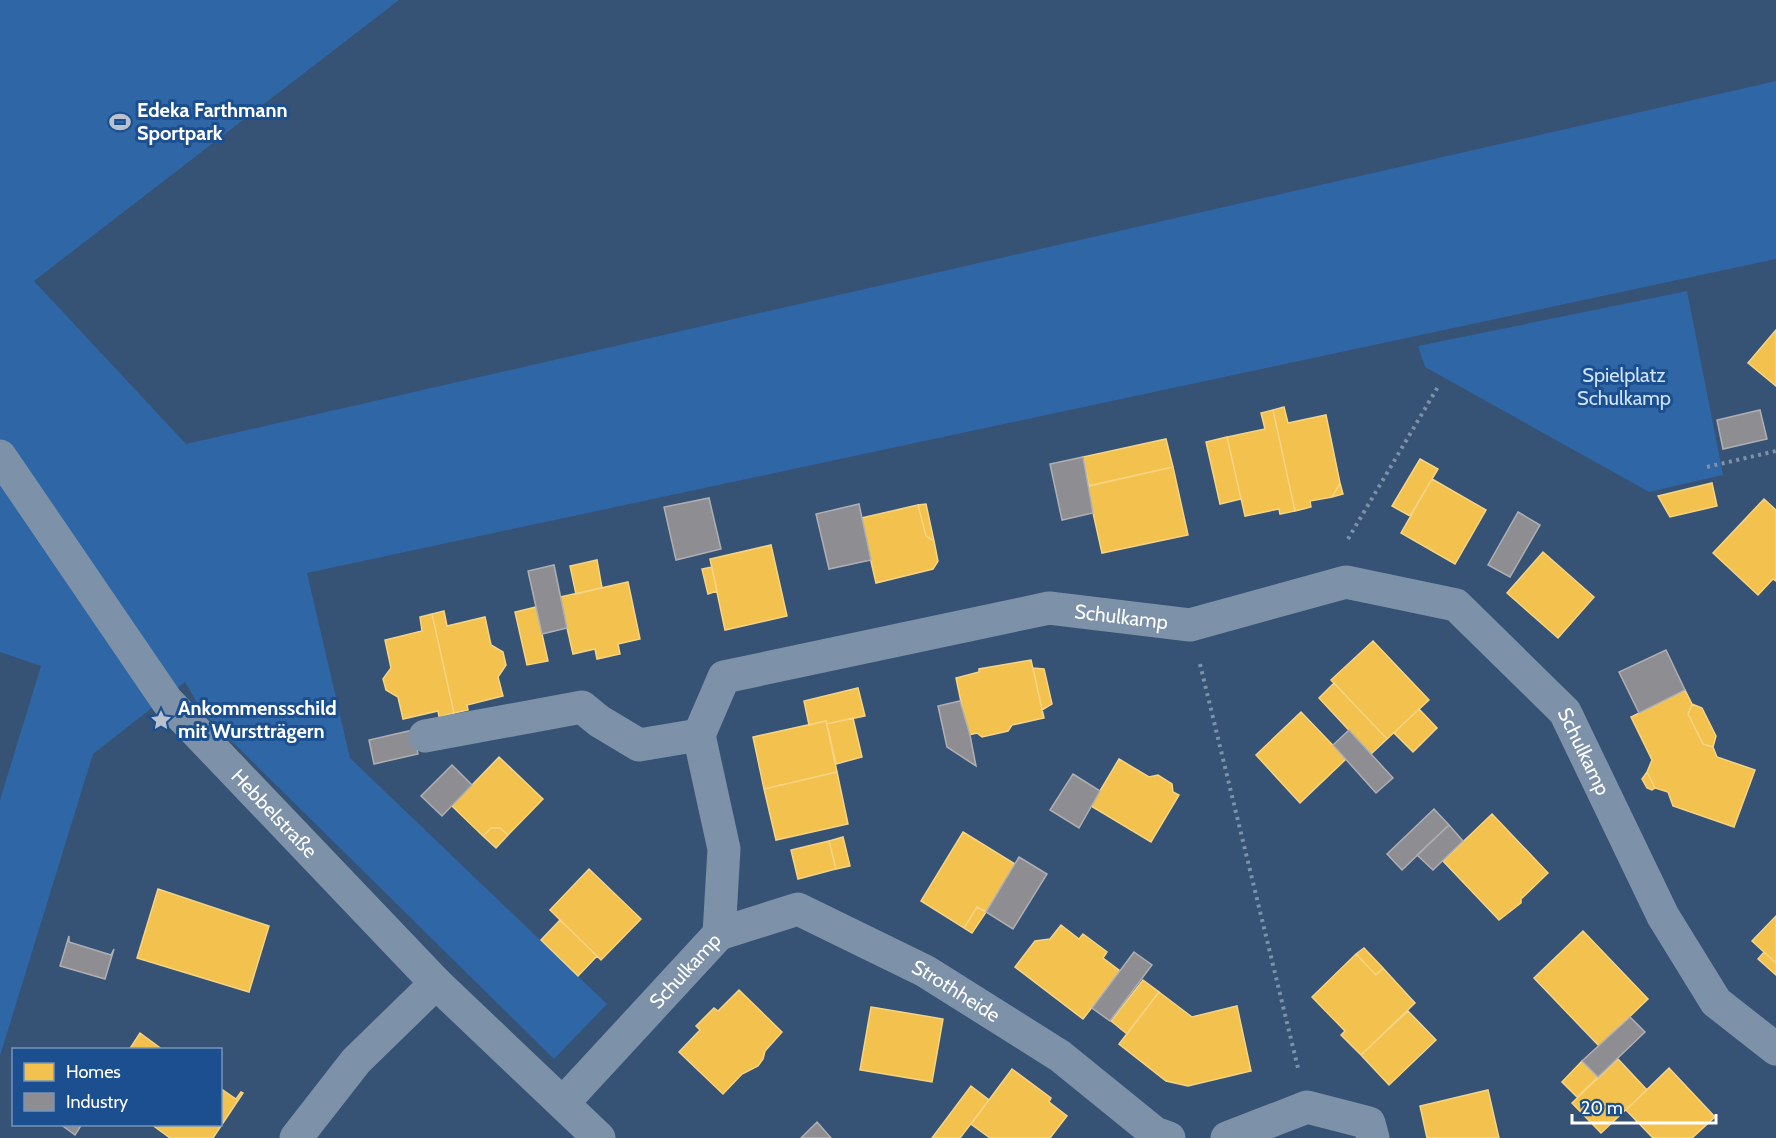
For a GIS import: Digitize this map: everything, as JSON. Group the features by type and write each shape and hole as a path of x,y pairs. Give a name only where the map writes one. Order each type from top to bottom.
{"street":[{"name":"Hebbelstraße","path":"0,456 167,701 436,983 599,1138"},
{"name":"Schulkamp","path":"563,1102 719,934 724,849 699,735 724,677 1049,608 1190,625 1346,582 1456,605 1565,712 1663,916 1716,1002 1776,1049"},
{"path":"425,736 582,707 599,722 639,745 699,735"},
{"name":"Strothheide","path":"719,934 798,909 925,971 1060,1056 1155,1134 1169,1138"},
{"path":"296,1138 357,1061 436,983"},
{"path":"1227,1138 1307,1107 1369,1123 1373,1138"}],"path":[{"path":"1346,582 1337,556 1439,385"},
{"path":"1707,467 1776,451"},
{"path":"1190,625 1307,1107"}],"green space":[{"path":"0,0 399,0 34,281 186,444 1776,81 1776,259 307,573 350,758 607,1004 554,1059 203,713 185,682 93,754 0,1056 0,800 41,666 0,652"},
{"name":"Spielplatz Schulkamp","path":"1687,291 1723,475 1649,492 1425,367 1418,346"}],"building: Homes":[{"path":"1776,330 1776,386 1748,363"},
{"path":"1284,407 1288,423 1326,415 1340,483 1332,497 1310,501 1311,507 1295,511 1273,410"},
{"path":"1273,410 1295,511 1280,514 1279,509 1245,516 1227,437 1265,429 1261,413"},
{"path":"1227,437 1241,499 1220,504 1206,442"},
{"path":"1166,439 1173,467 1089,486 1083,457"},
{"path":"1420,459 1438,469 1410,516 1392,506"},
{"path":"1173,467 1188,535 1102,553 1087,486"},
{"path":"1432,479 1486,510 1455,564 1401,533"},
{"path":"1340,483 1343,494 1332,497"},
{"path":"1712,483 1717,506 1670,517 1658,496"},
{"path":"1764,499 1776,510 1776,581 1773,579 1758,595 1713,553"},
{"path":"926,504 934,541 926,536 918,505"},
{"path":"918,505 926,536 934,541 938,561 933,569 876,583 861,518"},
{"path":"771,545 787,616 725,630 710,559"},
{"path":"1543,552 1594,597 1558,638 1507,593"},
{"path":"597,560 602,588 576,594 570,566"},
{"path":"712,567 717,591 708,594 702,569"},
{"path":"628,582 640,639 618,644 620,654 597,659 595,649 573,654 560,597"},
{"path":"536,607 548,661 527,665 515,612"},
{"path":"444,611 447,626 485,617 491,645 503,652 506,665 498,677 503,696 467,705 468,710 454,713 432,614"},
{"path":"432,614 454,713 439,717 438,711 403,719 398,697 386,690 383,679 391,668 385,640 422,631 420,617"},
{"path":"1373,641 1429,700 1387,739 1331,680"},
{"path":"1031,660 1044,718 1012,725 1008,731 982,737 977,733 968,735 956,678 979,672 979,669"},
{"path":"1033,668 1044,669 1052,704 1042,710"},
{"path":"1334,683 1387,739 1371,754 1319,698"},
{"path":"858,688 865,716 827,724 826,721 809,725 804,701"},
{"path":"1685,690 1692,704 1688,714 1703,744 1713,747 1717,757 1755,770 1734,827 1673,806 1668,792 1655,788 1647,772 1652,760 1631,717"},
{"path":"1692,704 1702,708 1716,736 1713,747 1703,744 1688,714"},
{"path":"1419,709 1437,728 1413,752 1394,733"},
{"path":"1301,712 1346,759 1300,803 1256,755"},
{"path":"853,718 862,757 836,764 827,724"},
{"path":"826,721 837,772 764,789 753,737"},
{"path":"499,757 543,799 508,835 500,828 491,828 483,836 452,806"},
{"path":"1119,759 1149,777 1158,775 1172,784 1173,792 1179,795 1151,842 1091,806"},
{"path":"837,772 848,824 776,840 764,789"},
{"path":"1647,772 1655,788 1652,790 1647,788 1642,779"},
{"path":"1492,814 1548,873 1521,899 1521,903 1499,920 1443,861"},
{"path":"491,828 500,828 508,835 496,848 483,836"},
{"path":"963,832 1015,864 986,912 977,907 964,928 921,901"},
{"path":"843,837 850,866 836,869 829,841"},
{"path":"829,841 836,869 798,879 791,850"},
{"path":"589,869 641,919 601,960 550,910"},
{"path":"158,889 269,926 249,992 137,958"},
{"path":"977,907 986,912 972,933 964,928"},
{"path":"1776,916 1776,963 1752,941"},
{"path":"560,920 597,956 578,976 541,940"},
{"path":"1061,925 1079,939 1083,934 1107,952 1103,958 1120,971 1083,1019 1015,967 1035,941 1050,939"},
{"path":"1583,931 1648,999 1599,1046 1534,978"},
{"path":"1364,948 1383,968 1376,975 1356,954"},
{"path":"1764,952 1776,963 1776,975 1758,959"},
{"path":"1356,954 1376,975 1383,968 1415,1003 1361,1055 1341,1035 1345,1031 1312,997"},
{"path":"1143,980 1159,992 1127,1034 1111,1021"},
{"path":"739,990 782,1032 765,1051 758,1066 742,1074 723,1094 679,1052 700,1030 696,1026 714,1008 718,1011"},
{"path":"1159,992 1192,1017 1237,1006 1251,1071 1188,1086 1166,1081 1119,1044"},
{"path":"871,1007 943,1019 932,1082 860,1070"},
{"path":"1408,1011 1436,1040 1389,1085 1361,1055"},
{"path":"140,1033 160,1048 130,1048"},
{"path":"1618,1059 1647,1090 1601,1133 1572,1103"},
{"path":"1582,1061 1598,1077 1577,1097 1562,1082"},
{"path":"1669,1068 1715,1117 1692,1138 1653,1138 1626,1110"},
{"path":"1012,1069 1051,1098 1049,1102 1067,1116 1050,1138 990,1138 971,1124"},
{"path":"971,1086 989,1100 960,1138 932,1138"},
{"path":"222,1089 236,1099 241,1092 243,1093 222,1124"},
{"path":"1488,1090 1499,1138 1427,1138 1420,1106"},
{"path":"154,1126 221,1126 213,1138 170,1138"}],"building: Industry":[{"path":"1760,410 1767,439 1723,449 1717,420"},
{"path":"1083,457 1093,513 1062,520 1050,464"},
{"path":"709,498 721,549 676,560 664,507"},
{"path":"859,504 871,560 829,569 816,514"},
{"path":"1518,512 1540,525 1510,577 1488,565"},
{"path":"554,565 567,628 542,634 528,571"},
{"path":"1666,650 1685,690 1639,713 1619,672"},
{"path":"960,701 976,766 947,747 938,706"},
{"path":"413,730 418,754 374,764 369,740"},
{"path":"1349,730 1393,778 1376,793 1333,745"},
{"path":"452,765 472,785 442,816 421,796"},
{"path":"1073,774 1100,791 1079,828 1050,810"},
{"path":"1434,809 1449,825 1402,870 1387,854"},
{"path":"1449,825 1463,841 1433,870 1417,855"},
{"path":"1019,857 1047,874 1013,929 986,912"},
{"path":"69,936 69,942 111,955 114,949 105,979 60,966"},
{"path":"1134,952 1152,965 1110,1021 1092,1008"},
{"path":"1630,1017 1645,1032 1598,1077 1582,1061"},
{"path":"817,1122 831,1138 801,1138"},
{"path":"63,1126 81,1126 75,1135"}],"place":[{"name":"Edeka Farthmann Sportpark","path":"120,122"},
{"name":"Ankommensschild mit Wurstträgern","path":"161,720"}]}
